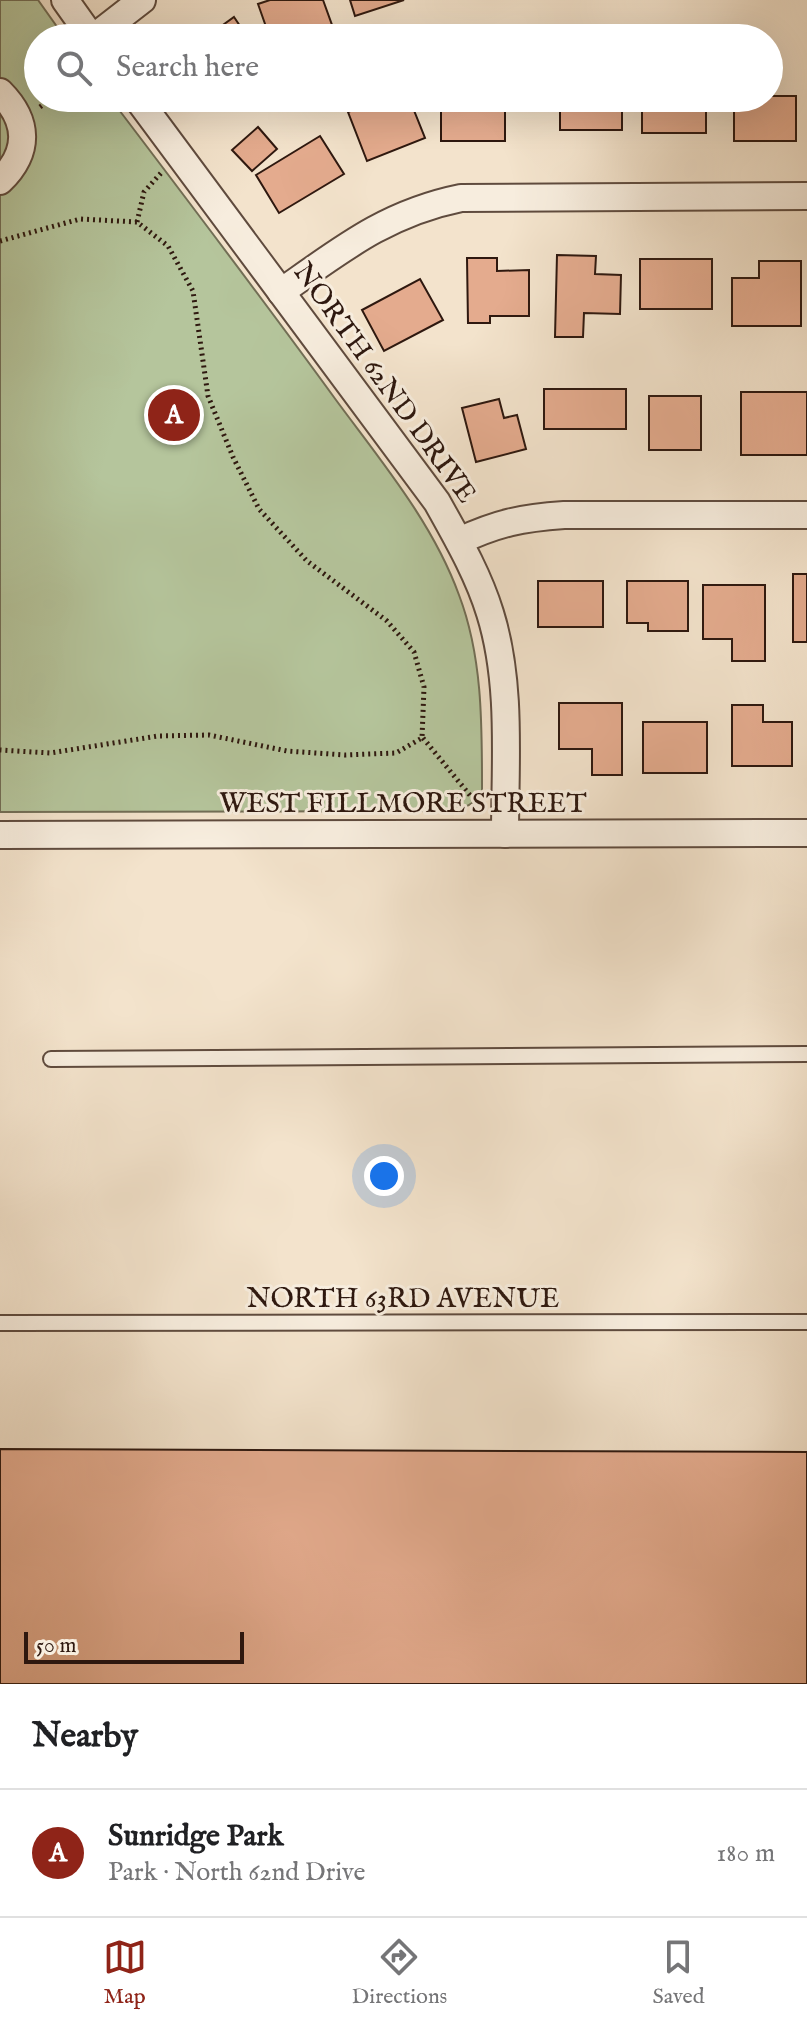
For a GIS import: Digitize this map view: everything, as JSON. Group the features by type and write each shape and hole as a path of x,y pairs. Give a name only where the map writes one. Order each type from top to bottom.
{"street":[{"path":"65,0 83,24"},
{"path":"111,24 142,0"},
{"path":"0,92 17,113 22,139 12,169 0,181"},
{"name":"NORTH 62ND DRIVE","path":"147,112 437,502 477,577 498,648 503,693 505,834"},
{"path":"281,292 354,241 389,221 431,204 461,198 807,196"},
{"path":"459,541 496,524 564,515 807,515"},
{"name":"WEST FILLMORE STREET","path":"0,835 807,833"}],"lane":[{"path":"51,1059 807,1054"},
{"name":"NORTH 63RD AVENUE","path":"0,1323 807,1322"}],"path":[{"path":"137,222 144,192 161,172"},
{"path":"0,241 80,219 137,222 168,246 193,291 208,396 259,509 307,561 387,621 414,652 424,687 422,738 473,799"},
{"path":"0,750 50,753 158,736 209,735 287,751 345,755 396,753 422,738"}],"green space":[{"path":"0,0 38,0 55,24 24,24 24,112 121,112 388,470 435,543 459,595 473,643 481,718 482,793 470,805 454,811 0,812"}],"building":[{"path":"270,0 323,0 332,24 265,24 258,4"},
{"path":"350,0 404,0 355,16"},
{"path":"234,17 239,24 224,24"},
{"path":"783,96 796,96 796,141 734,141 734,112 783,112"},
{"path":"348,112 415,112 425,138 367,161"},
{"path":"441,112 505,112 505,141 441,141"},
{"path":"560,112 622,112 622,130 560,130"},
{"path":"642,112 706,112 706,133 642,133"},
{"path":"258,127 277,149 252,171 232,150"},
{"path":"320,136 344,174 279,213 256,175"},
{"path":"557,255 596,256 595,274 621,275 620,314 584,313 583,337 555,337"},
{"path":"467,258 497,258 497,271 529,270 529,316 490,316 490,323 468,323"},
{"path":"640,259 712,259 712,309 640,309"},
{"path":"759,261 801,261 801,326 732,326 732,278 759,278"},
{"path":"420,279 443,320 384,351 362,310"},
{"path":"544,389 626,389 626,429 544,429"},
{"path":"741,392 807,392 807,455 741,455"},
{"path":"649,396 701,396 701,450 649,450"},
{"path":"499,399 504,418 517,415 526,449 476,462 462,408"},
{"path":"793,574 807,574 807,642 793,642"},
{"path":"538,581 603,581 603,627 538,627"},
{"path":"627,581 688,581 688,631 648,631 648,623 627,623"},
{"path":"703,585 765,585 765,661 732,661 732,639 703,639"},
{"path":"559,703 622,703 622,775 592,775 592,749 559,749"},
{"path":"732,705 763,705 763,722 792,722 792,766 732,766"},
{"path":"643,722 707,722 707,773 643,773"},
{"path":"0,1449 807,1452 807,1684 0,1684"}],"place":[{"name":"Sunridge Park","path":"174,415"}]}
